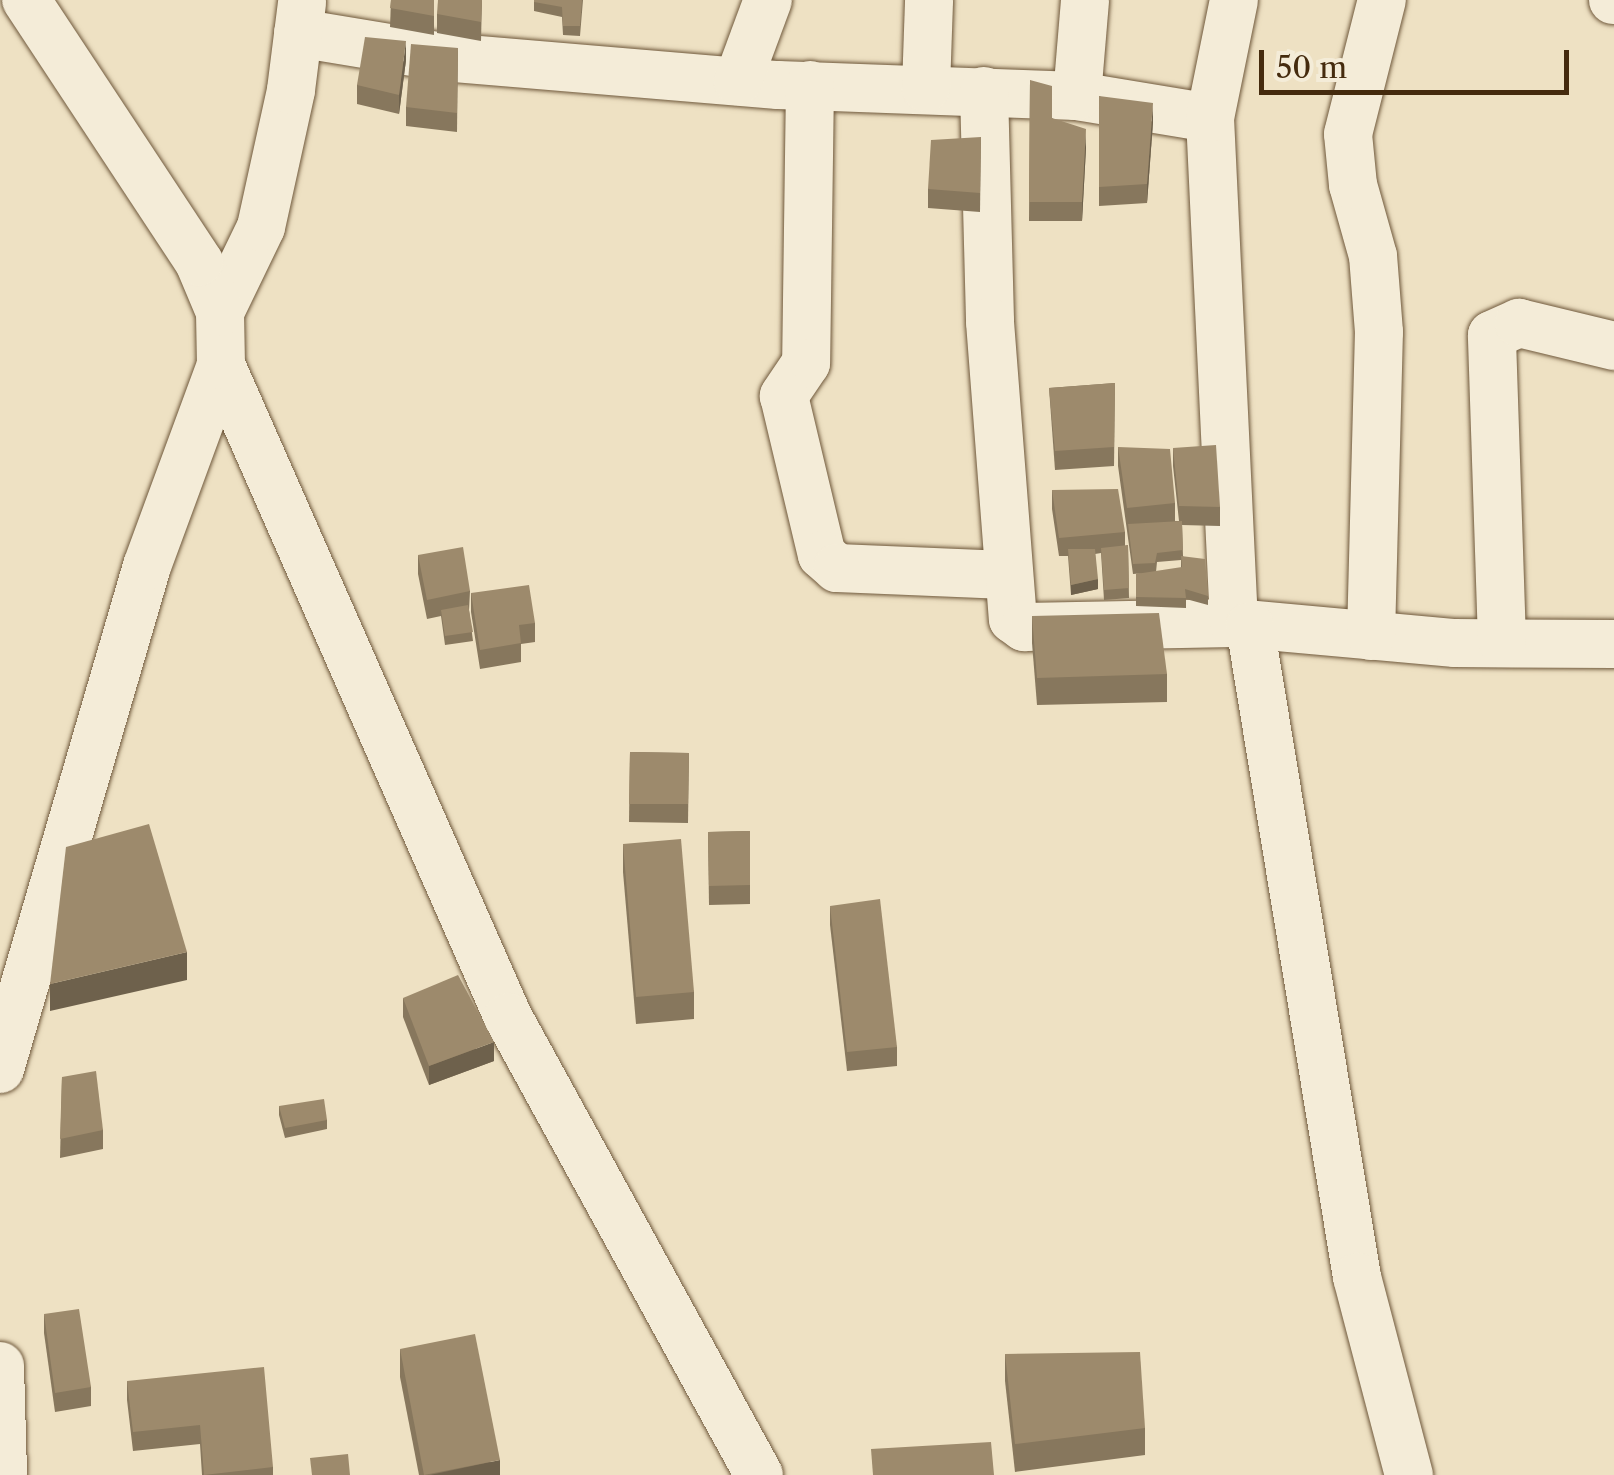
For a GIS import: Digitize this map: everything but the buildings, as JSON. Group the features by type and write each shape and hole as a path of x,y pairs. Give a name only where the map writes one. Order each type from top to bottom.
{"street":[{"path":"738,81 768,0"},
{"path":"926,88 928,0"},
{"path":"1077,96 1085,0"},
{"path":"1234,0 1210,118 1242,624 1358,1277 1409,1475"},
{"path":"1371,636 1379,332 1348,134 1382,0"},
{"path":"22,1 95,111 147,177 220,312"},
{"path":"0,1069 9,991 147,566 221,365 220,312 261,227 300,16 443,57 738,81 1077,96 1210,118"},
{"path":"810,85 806,363 784,396 822,555 837,568 1006,574"},
{"path":"984,91 1006,574 1013,619 1024,626 1242,624 1371,636 1614,644"},
{"path":"1502,641 1505,576 1492,335 1520,323 1614,346"},
{"path":"221,365 508,1017 759,1475"},
{"path":"0,1366 3,1475"}]}
